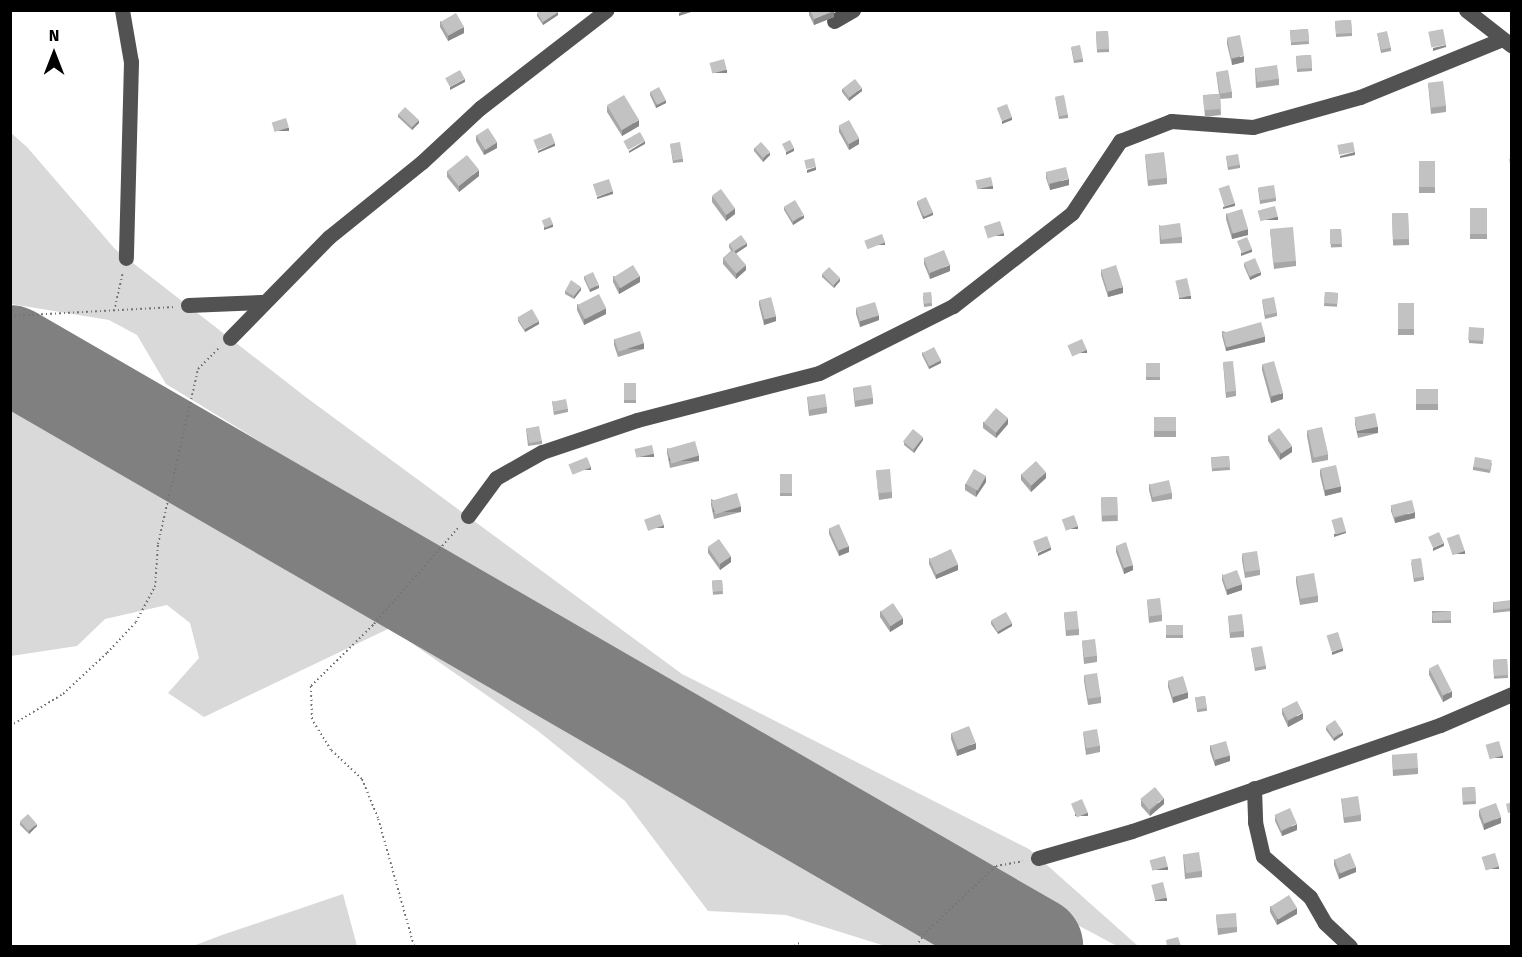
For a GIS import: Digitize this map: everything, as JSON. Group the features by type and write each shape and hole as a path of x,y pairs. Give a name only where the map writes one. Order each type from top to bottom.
{"street":[{"path":"122,10 131,62 126,258"},
{"path":"230,338 261,302 329,237 422,162 480,108 607,10"},
{"path":"834,21 853,10"},
{"path":"1466,10 1506,43"},
{"path":"468,516 496,478 542,452 637,420 819,373 953,306 1072,213 1120,141 1171,121 1253,127 1360,97 1506,43"},
{"path":"188,306 261,302"},
{"path":"1038,858 1131,831 1440,726 1512,694"},
{"path":"1254,788 1255,822 1263,856 1310,897 1325,923 1350,946"}],"path":[{"path":"114,311 126,258"},
{"path":"10,316 188,306"},
{"path":"10,726 63,694 136,622 155,587 158,544 198,369 230,338"},
{"path":"414,946 378,818 362,779 331,750 312,718 310,686 374,624 468,516"},
{"path":"916,946 926,933 996,866 1038,858"},
{"path":"794,946 801,942"}],"shaded area":[{"path":"10,132 27,147 115,249 307,398 682,674 1029,849 1138,946 1117,946 1055,913 460,564 166,384 137,335 109,320 11,304"},
{"path":"11,376 544,696 973,946 885,946 786,915 708,911 625,801 538,731 390,628 204,717 168,693 199,658 190,623 167,605 105,619 77,646 11,656"},
{"path":"343,894 357,946 193,946 222,935"}],"building":[{"path":"541,10 557,10 558,12 543,22 537,13"},
{"path":"810,10 834,10 834,11 814,19"},
{"path":"456,13 464,27 448,36 440,22"},
{"path":"1351,20 1352,33 1336,34 1335,21"},
{"path":"1308,29 1309,41 1291,43 1290,31"},
{"path":"1443,29 1446,45 1431,48 1428,32"},
{"path":"1108,31 1109,49 1097,50 1096,32"},
{"path":"1387,31 1391,48 1381,50 1377,33"},
{"path":"1240,35 1244,56 1231,58 1227,37"},
{"path":"1080,45 1083,59 1074,61 1071,47"},
{"path":"1311,55 1312,68 1297,69 1296,56"},
{"path":"724,59 727,70 712,74 710,63"},
{"path":"1277,65 1279,79 1257,82 1255,68"},
{"path":"460,70 465,79 450,87 445,78"},
{"path":"1228,70 1232,92 1220,94 1216,72"},
{"path":"855,79 862,88 849,98 842,89"},
{"path":"1443,81 1446,106 1431,108 1428,83"},
{"path":"659,87 666,100 657,105 650,92"},
{"path":"1220,94 1221,109 1204,110 1203,95"},
{"path":"624,95 639,120 622,130 607,105"},
{"path":"1064,95 1068,115 1059,116 1055,97"},
{"path":"1007,104 1012,117 1002,121 997,108"},
{"path":"405,107 419,120 412,127 398,114"},
{"path":"286,118 289,128 275,132 272,122"},
{"path":"849,120 859,138 849,144 839,126"},
{"path":"488,128 497,142 486,150 476,136"},
{"path":"640,132 645,141 628,150 623,141"},
{"path":"551,133 555,143 538,150 533,140"},
{"path":"790,140 794,148 786,152 782,144"},
{"path":"680,142 683,159 673,160 670,144"},
{"path":"761,142 770,152 763,158 754,148"},
{"path":"1353,142 1355,152 1339,155 1337,145"},
{"path":"1164,152 1167,178 1148,180 1145,154"},
{"path":"1238,154 1240,165 1228,167 1226,156"},
{"path":"467,155 479,170 459,186 447,171"},
{"path":"814,158 816,167 806,169 804,160"},
{"path":"1419,161 1435,161 1435,187 1419,187"},
{"path":"1066,167 1069,179 1049,184 1046,172"},
{"path":"991,177 993,186 977,189 975,181"},
{"path":"609,179 613,191 597,197 593,184"},
{"path":"1229,185 1235,203 1224,206 1219,188"},
{"path":"1274,185 1276,198 1260,200 1258,188"},
{"path":"721,189 735,208 726,215 712,195"},
{"path":"926,197 933,212 924,217 917,201"},
{"path":"795,200 804,215 793,221 784,207"},
{"path":"1275,206 1278,217 1260,221 1258,211"},
{"path":"1470,208 1487,208 1487,234 1470,234"},
{"path":"1242,209 1248,229 1233,234 1227,214"},
{"path":"1408,213 1409,239 1393,240 1392,214"},
{"path":"550,217 553,224 545,228 542,221"},
{"path":"1000,221 1004,233 988,239 984,226"},
{"path":"1180,223 1182,237 1161,240 1159,226"},
{"path":"1293,227 1296,261 1273,263 1270,229"},
{"path":"1341,229 1342,244 1330,244 1330,230"},
{"path":"882,234 885,242 867,249 864,241"},
{"path":"741,235 747,243 734,251 729,244"},
{"path":"1247,237 1252,249 1242,253 1237,241"},
{"path":"733,250 746,265 736,274 723,259"},
{"path":"944,250 950,265 930,273 924,258"},
{"path":"1255,258 1261,272 1250,276 1244,263"},
{"path":"633,265 640,276 620,288 613,277"},
{"path":"1116,265 1123,287 1108,292 1101,270"},
{"path":"829,267 840,278 833,285 822,274"},
{"path":"593,272 599,285 590,289 584,276"},
{"path":"1187,278 1191,296 1179,298 1175,281"},
{"path":"571,280 581,287 574,296 565,291"},
{"path":"931,292 932,303 924,304 923,293"},
{"path":"1325,292 1338,293 1337,304 1324,303"},
{"path":"599,294 606,308 585,319 578,305"},
{"path":"771,297 776,316 765,319 759,300"},
{"path":"1274,297 1277,313 1265,315 1262,299"},
{"path":"875,302 879,315 860,321 856,308"},
{"path":"1398,303 1414,303 1414,329 1398,329"},
{"path":"532,309 539,321 524,330 517,318"},
{"path":"1261,322 1265,336 1227,347 1223,333"},
{"path":"1469,327 1484,328 1483,341 1468,340"},
{"path":"640,331 644,343 618,352 614,339"},
{"path":"1082,339 1087,350 1072,356 1067,346"},
{"path":"934,347 941,360 930,366 923,353"},
{"path":"1233,361 1236,391 1226,392 1223,362"},
{"path":"1274,361 1283,393 1272,396 1262,364"},
{"path":"1146,363 1160,363 1160,377 1146,377"},
{"path":"624,383 636,383 636,400 624,400"},
{"path":"871,385 873,398 855,401 853,388"},
{"path":"1416,389 1438,389 1438,404 1416,404"},
{"path":"825,394 827,407 809,410 807,397"},
{"path":"566,399 568,409 554,411 552,402"},
{"path":"996,408 1008,418 996,433 984,423"},
{"path":"1375,413 1378,427 1357,431 1354,417"},
{"path":"1154,417 1176,417 1176,431 1154,431"},
{"path":"539,426 542,441 529,443 526,428"},
{"path":"1322,427 1328,454 1314,458 1307,430"},
{"path":"1279,428 1292,446 1281,453 1268,436"},
{"path":"913,429 923,437 913,450 903,441"},
{"path":"695,441 699,455 671,463 667,449"},
{"path":"652,445 654,454 636,458 634,449"},
{"path":"1229,456 1230,467 1212,469 1211,458"},
{"path":"587,457 591,467 573,475 568,464"},
{"path":"1475,457 1492,460 1490,470 1473,467"},
{"path":"1036,461 1046,472 1031,486 1021,474"},
{"path":"1336,465 1341,486 1325,490 1320,469"},
{"path":"890,469 892,492 878,493 876,470"},
{"path":"974,469 986,476 978,491 966,484"},
{"path":"780,474 792,474 792,493 780,493"},
{"path":"1169,480 1172,493 1152,497 1150,484"},
{"path":"737,493 741,506 715,514 711,501"},
{"path":"1117,497 1118,515 1102,516 1101,498"},
{"path":"1412,500 1415,512 1394,517 1391,505"},
{"path":"660,514 664,525 648,531 644,520"},
{"path":"1074,515 1078,526 1066,531 1062,519"},
{"path":"1342,517 1346,531 1336,534 1331,520"},
{"path":"839,524 849,546 839,550 829,528"},
{"path":"1439,532 1444,543 1433,548 1428,537"},
{"path":"1459,534 1465,551 1453,555 1447,538"},
{"path":"1047,536 1051,547 1037,552 1033,541"},
{"path":"719,539 731,556 720,564 708,547"},
{"path":"1126,542 1133,565 1124,568 1116,546"},
{"path":"951,549 958,564 936,575 929,559"},
{"path":"1257,551 1260,570 1245,572 1242,553"},
{"path":"1421,558 1424,577 1414,578 1411,560"},
{"path":"1237,570 1242,584 1227,590 1222,575"},
{"path":"1314,573 1318,596 1300,599 1296,576"},
{"path":"722,580 723,591 713,592 712,581"},
{"path":"1160,598 1162,615 1149,616 1147,600"},
{"path":"1511,600 1512,608 1494,610 1493,602"},
{"path":"893,603 903,618 891,626 881,611"},
{"path":"1077,611 1079,629 1066,630 1064,612"},
{"path":"1451,611 1451,620 1433,621 1432,613"},
{"path":"1006,612 1012,623 997,632 991,620"},
{"path":"1242,614 1244,631 1230,633 1228,616"},
{"path":"1166,625 1183,625 1183,635 1166,635"},
{"path":"1338,632 1343,648 1331,652 1327,636"},
{"path":"1095,639 1097,656 1084,657 1082,641"},
{"path":"1262,646 1266,666 1255,668 1251,648"},
{"path":"1507,659 1508,675 1494,676 1493,660"},
{"path":"1438,664 1452,691 1443,695 1429,669"},
{"path":"1097,673 1101,697 1088,699 1084,675"},
{"path":"1183,676 1188,692 1173,697 1168,681"},
{"path":"1205,696 1207,708 1197,709 1195,698"},
{"path":"1297,701 1303,713 1288,720 1282,709"},
{"path":"1335,720 1343,732 1334,738 1326,726"},
{"path":"969,726 976,743 958,750 951,733"},
{"path":"1097,729 1100,746 1086,748 1083,731"},
{"path":"1226,741 1230,755 1215,760 1211,745"},
{"path":"1499,741 1503,755 1490,759 1486,745"},
{"path":"1417,753 1418,768 1393,770 1392,755"},
{"path":"1155,787 1164,798 1149,810 1140,799"},
{"path":"1475,787 1476,801 1463,802 1462,788"},
{"path":"1358,796 1361,815 1344,817 1341,799"},
{"path":"1082,799 1088,813 1077,817 1071,804"},
{"path":"1512,802 1512,812 1508,813 1506,804"},
{"path":"1496,803 1501,817 1484,823 1479,809"},
{"path":"1290,808 1297,824 1281,830 1274,815"},
{"path":"28,814 37,824 29,831 20,821"},
{"path":"1199,852 1202,871 1186,873 1183,855"},
{"path":"1350,853 1356,867 1340,873 1334,860"},
{"path":"1495,853 1499,866 1486,870 1482,857"},
{"path":"1165,856 1168,867 1152,871 1150,860"},
{"path":"1163,882 1167,898 1155,900 1151,885"},
{"path":"1289,895 1297,908 1278,919 1270,907"},
{"path":"1236,913 1237,927 1217,928 1216,914"},
{"path":"1178,937 1181,946 1167,946 1166,940"}],"runway":[{"path":"10,354 1034,946"}]}
